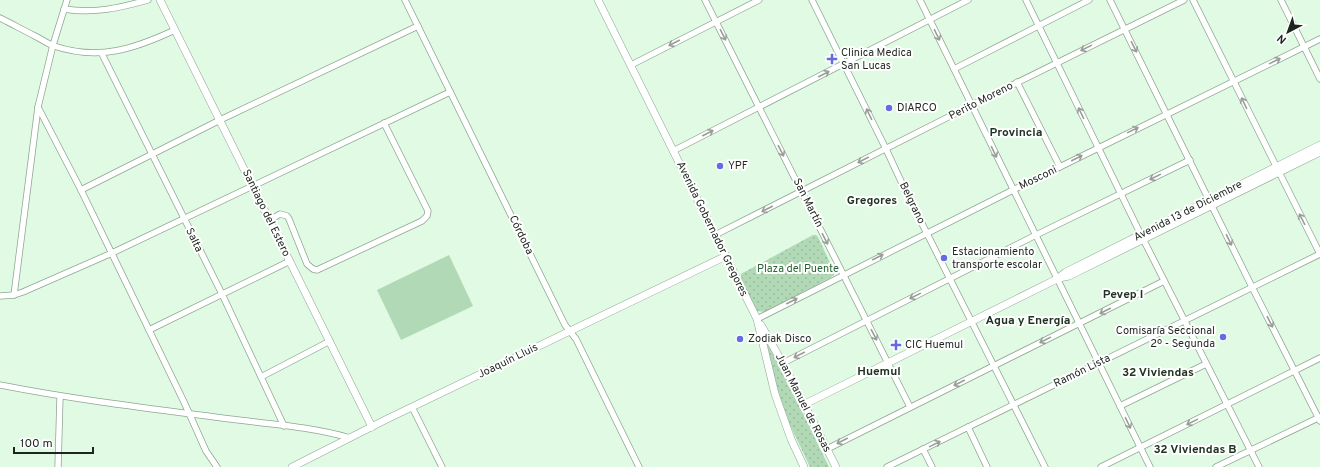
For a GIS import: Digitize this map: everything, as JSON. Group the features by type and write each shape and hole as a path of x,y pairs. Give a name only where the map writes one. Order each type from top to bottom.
{"street":[{"path":"14,295 38,107 53,45 67,0"},
{"path":"64,9 86,12 103,11 148,0"},
{"name":"Santiago del Estero","path":"160,0 372,427"},
{"name":"Córdoba","path":"405,0 565,325 576,339 639,467"},
{"name":"Avenida Gobernador Gregores","path":"598,0 757,319 775,394 791,439 804,467"},
{"name":"San Martín","path":"705,0 910,407"},
{"path":"631,65 759,0"},
{"name":"Belgrano","path":"812,0 1044,467"},
{"path":"920,0 1150,467"},
{"path":"674,151 968,0"},
{"path":"1026,0 1142,237 1259,467"},
{"path":"954,69 1089,0"},
{"path":"1110,0 1252,287 1319,418 1216,467"},
{"name":"Perito Moreno","path":"715,235 1017,82 1184,0"},
{"path":"1193,0 1320,254"},
{"path":"1281,0 1320,79"},
{"path":"0,18 53,45 78,52 102,54 140,45 175,30"},
{"path":"81,190 220,120 418,26"},
{"name":"Mosconi","path":"757,319 1098,147 1320,39"},
{"name":"Salta","path":"102,54 222,294 284,426"},
{"path":"1017,82 1060,167"},
{"path":"0,296 14,295 112,253 384,122 450,92"},
{"path":"38,107 112,253 190,414 206,451 217,467"},
{"path":"270,220 280,214 287,216 307,264 312,269 317,270 422,221 427,216 428,211 384,122"},
{"name":"Avenida 13 de Diciembre","path":"1277,170 1320,145"},
{"name":"Avenida 13 de Diciembre","path":"805,404 1057,279 1069,276 1211,202 1277,170 1320,152"},
{"path":"783,363 1036,235 1190,160"},
{"name":"Ramón Lista","path":"887,467 1320,254"},
{"name":"Joaquín Lluis","path":"292,467 412,407 726,256"},
{"path":"149,330 290,261"},
{"path":"827,449 1164,281"},
{"name":"Juan Manuel de Rosas","path":"757,319 805,404 836,467"},
{"path":"261,376 330,341"},
{"path":"1101,467 1320,358"},
{"path":"1120,406 1206,364"},
{"path":"0,385 60,397 284,426 350,438"},
{"path":"58,467 60,397"},
{"path":"412,407 442,467"},
{"path":"968,427 987,467"},
{"path":"923,449 932,467"}],"green space":[{"name":"Plaza del Puente","path":"813,235 818,237 834,271 834,275 764,312 757,311 741,280 741,274"},
{"path":"449,255 473,306 401,340 377,290"},
{"path":"766,338 829,467 810,467 781,402 765,341"}],"place":[{"name":"Clinica Medica San Lucas","path":"832,59"},
{"name":"DIARCO","path":"889,108"},
{"name":"YPF","path":"720,166"},
{"name":"Estacionamiento transporte escolar","path":"944,258"},
{"name":"Comisaría Seccional 2º - Segunda","path":"1223,337"},
{"name":"Zodiak Disco","path":"740,339"},
{"name":"CIC Huemul","path":"896,345"}],"district":[{"name":"Provincia","path":"1016,133"},
{"name":"Gregores","path":"872,201"},
{"name":"Pevep I","path":"1123,295"},
{"name":"Agua y Energía","path":"1028,321"},
{"name":"Huemul","path":"879,372"},
{"name":"32 Viviendas","path":"1158,373"},
{"name":"32 Viviendas B","path":"1195,450"}]}
